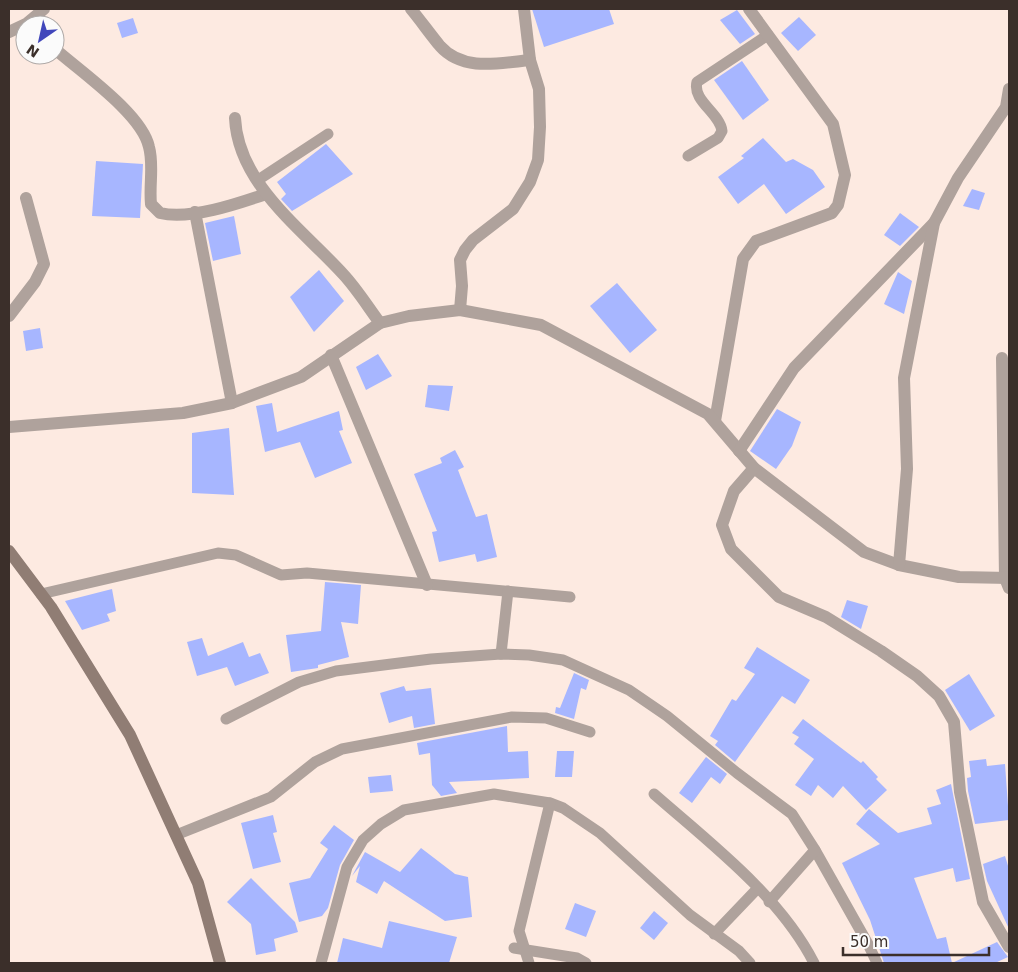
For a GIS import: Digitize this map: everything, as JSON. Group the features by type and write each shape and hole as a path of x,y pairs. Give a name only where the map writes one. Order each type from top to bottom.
{"main road":[{"path":"9,551 41,594 130,735 198,883 220,963"}],"street":[{"path":"411,9 441,47 458,59 478,64 530,60"},
{"path":"460,310 462,286 460,260 465,250 473,240 512,209 526,190 536,166 540,127 539,89 530,60 524,9"},
{"path":"715,421 743,259 756,241 832,213 838,205 845,175 834,124 749,9"},
{"path":"65,58 121,106 141,127 150,148 150,198 155,210 166,215 195,212 233,205 266,194"},
{"path":"739,451 794,368 934,223 958,178 1006,107 1009,89"},
{"path":"235,118 236,136 266,194 345,276 380,323"},
{"path":"9,316 35,282 44,264 26,198"},
{"path":"195,212 232,403"},
{"path":"899,565 906,469 904,378 934,223"},
{"path":"9,428 183,414 232,403 301,377 331,354 380,323 409,316 460,310 541,325 708,414 754,468 864,552 899,565 959,577 1008,581 1002,358"},
{"path":"331,354 427,585"},
{"path":"754,468 734,491 722,526 731,549 779,597 826,617 881,650 917,676 939,696 954,722 960,792 983,902 1009,947"}],"lane":[{"path":"688,156 718,138 722,130 719,122 698,95 697,82 768,35"},
{"path":"258,180 328,134"},
{"path":"41,594 218,554 236,555 282,575 306,573 570,597"},
{"path":"501,654 508,591"},
{"path":"226,719 299,682 336,671 431,659 501,654 530,655 563,660 629,690 667,716 737,773 792,814 815,850 877,963"},
{"path":"176,836 271,797 315,762 342,749 512,717 546,718 590,732"},
{"path":"322,963 347,867 363,840 381,824 404,810 494,794 550,803 563,808 600,833 714,934 738,951 750,963"},
{"path":"654,794 738,867 803,942 814,963"},
{"path":"529,963 520,949 519,931 550,803"},
{"path":"769,902 815,850"},
{"path":"714,934 757,888"},
{"path":"520,949 577,958 586,963"}],"building":[{"path":"532,9 609,9 614,24 544,47"},
{"path":"737,10 755,34 740,44 720,20"},
{"path":"799,17 816,35 798,51 781,33"},
{"path":"133,18 138,33 122,38 117,23"},
{"path":"742,61 769,100 743,120 714,80"},
{"path":"763,138 786,162 793,159 813,170 825,187 786,214 764,184 738,204 718,177 744,158 741,156"},
{"path":"326,144 353,174 292,211 281,199 286,194 277,182"},
{"path":"96,161 143,164 140,218 92,216"},
{"path":"972,189 985,193 979,210 963,206"},
{"path":"900,213 919,227 900,246 884,235"},
{"path":"234,216 241,254 213,261 205,223"},
{"path":"319,270 344,301 314,332 290,297"},
{"path":"898,272 912,281 904,314 884,304"},
{"path":"617,283 657,330 630,353 590,306"},
{"path":"40,328 43,348 26,351 23,331"},
{"path":"378,354 392,376 366,390 356,367"},
{"path":"428,385 453,386 449,411 425,407"},
{"path":"272,403 277,432 339,411 343,430 339,431 352,463 315,478 300,442 265,452 256,406"},
{"path":"777,409 801,422 792,446 776,469 750,451"},
{"path":"229,428 234,495 192,493 192,433"},
{"path":"455,450 464,467 458,470 476,517 487,514 497,557 477,562 475,554 439,562 432,532 437,531 414,474 442,463 440,458"},
{"path":"325,582 361,585 358,624 341,622 349,657 318,665 318,668 291,672 286,635 321,631"},
{"path":"112,589 116,611 107,614 110,621 82,630 65,601"},
{"path":"847,600 868,606 861,629 841,617"},
{"path":"202,638 208,656 243,642 249,657 260,653 269,673 235,686 227,667 197,676 187,642"},
{"path":"757,647 810,680 795,704 782,696 735,762 715,745 718,741 710,736 732,699 736,701 755,674 744,668"},
{"path":"574,673 589,680 586,690 581,688 574,719 555,713 556,707 560,708"},
{"path":"969,674 995,716 970,731 945,690"},
{"path":"404,686 406,691 431,688 435,724 414,728 412,716 389,723 380,693"},
{"path":"803,719 861,763 863,761 887,790 866,810 843,786 833,798 818,785 811,796 795,785 814,759 794,744 799,737 792,733"},
{"path":"507,726 508,752 528,751 529,778 449,782 457,793 441,796 432,785 430,753 419,755 417,743"},
{"path":"557,751 574,751 572,777 555,777"},
{"path":"706,757 727,774 720,784 711,777 692,803 679,793"},
{"path":"986,759 987,766 1005,764 1009,820 975,824 968,791 967,778 971,777 969,761"},
{"path":"391,775 393,791 370,793 368,777"},
{"path":"951,784 970,879 956,882 953,868 914,878 937,939 946,937 952,963 884,963 870,920 842,863 880,844 856,824 869,809 898,833 932,824 927,808 941,804 936,790"},
{"path":"273,815 277,832 273,833 281,862 253,869 241,823"},
{"path":"334,825 354,840 340,865 328,908 322,916 299,922 289,883 310,878 328,849 320,843"},
{"path":"421,848 455,874 468,877 472,917 445,921 384,881 377,894 356,882 360,866 352,876 365,852 400,872"},
{"path":"1005,856 1009,869 1009,929 987,881 983,864"},
{"path":"251,878 295,922 298,932 274,939 276,951 256,955 251,924 227,902"},
{"path":"575,903 596,911 586,937 565,929"},
{"path":"654,911 668,923 654,940 640,928"},
{"path":"389,921 457,937 449,963 337,963 343,938 382,948"},
{"path":"997,942 1008,957 995,963 952,963"}]}
